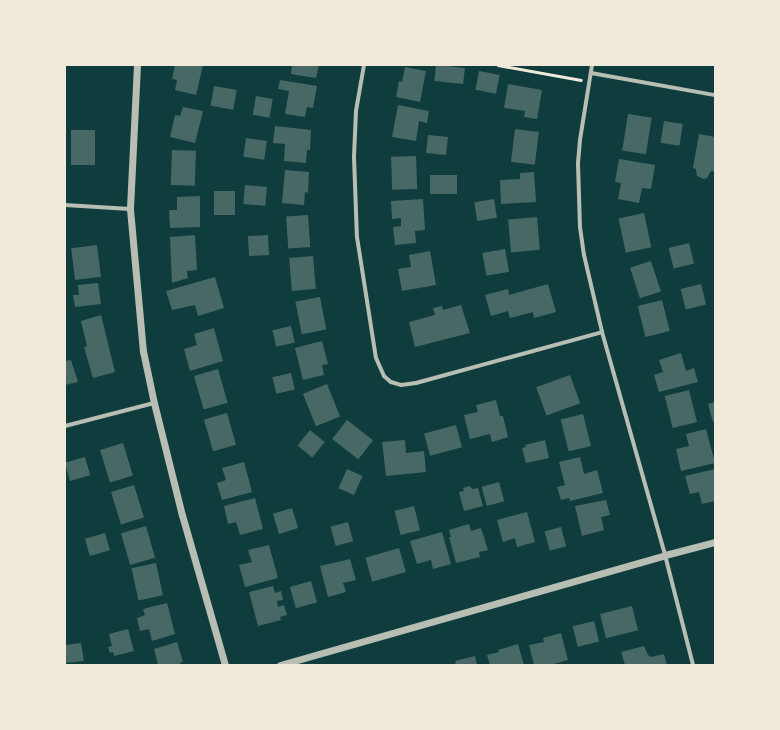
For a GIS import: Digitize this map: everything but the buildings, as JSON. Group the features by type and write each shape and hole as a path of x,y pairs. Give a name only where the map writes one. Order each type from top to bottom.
{"street":[{"path":"137,65 130,209 143,351 154,403 182,515 225,665"},
{"path":"364,65 356,112 354,157 357,237 376,358 381,372 391,382 401,385 416,383 602,332"},
{"path":"592,65 580,140 578,194 584,255 602,332 665,554 693,665"},
{"path":"591,73 715,95"},
{"path":"65,205 130,209"},
{"path":"65,426 154,403"},
{"path":"280,665 665,554 715,542"}],"path":[{"path":"498,65 590,82"}]}
